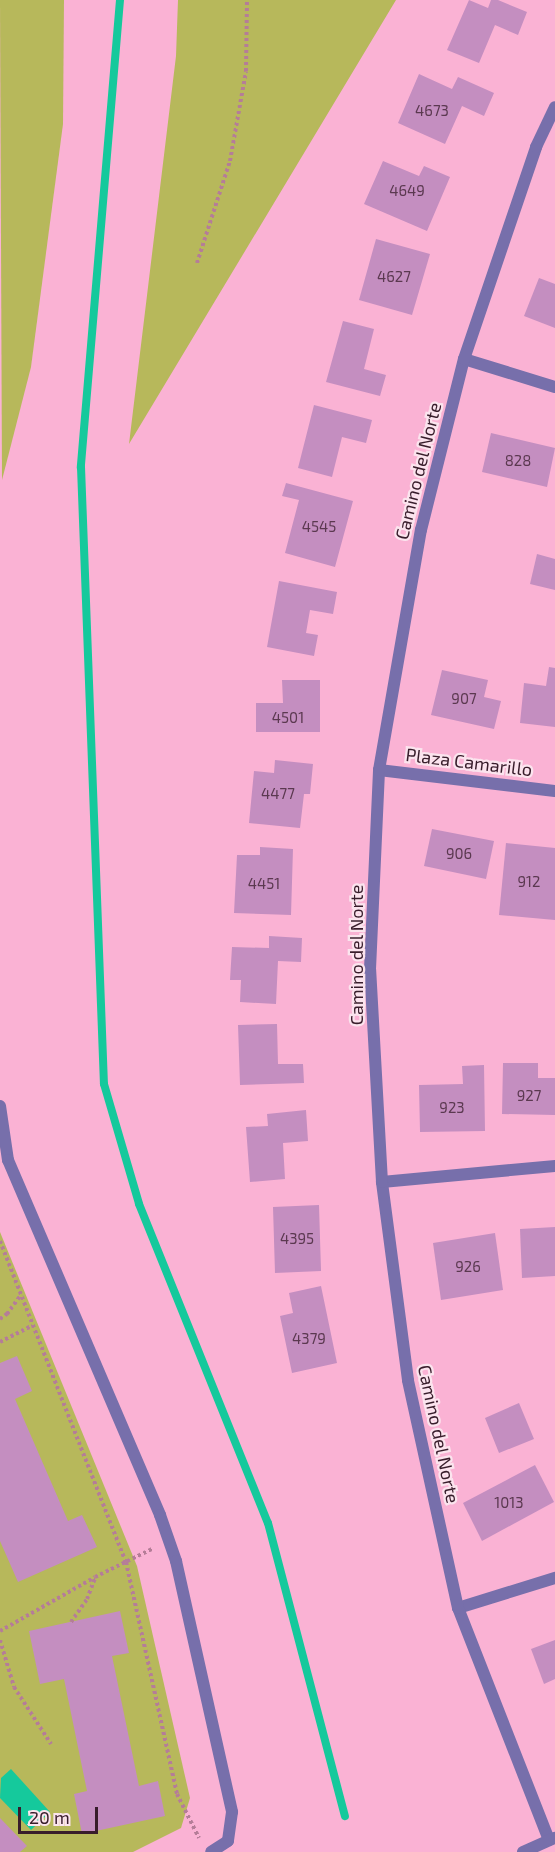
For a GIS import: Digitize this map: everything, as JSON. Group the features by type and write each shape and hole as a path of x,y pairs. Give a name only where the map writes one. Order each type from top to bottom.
{"street":[{"name":"Camino del Norte","path":"552,1839 458,1608 408,1380 382,1182 370,969 379,770 421,530 464,359 536,147 555,107"},
{"path":"464,359 555,387"},
{"name":"Plaza Camarillo","path":"379,770 555,790"},
{"path":"0,1106 8,1160 176,1561 232,1812 228,1841 211,1852"},
{"path":"382,1182 555,1166"},
{"path":"458,1608 555,1578"},
{"path":"523,1852 552,1839"}],"path":[{"path":"197,263 230,161 246,71 247,0"},
{"path":"0,1241 126,1562 177,1794 202,1842"},
{"path":"0,1319 8,1314 21,1294"},
{"path":"0,1342 32,1326"},
{"path":"0,1631 95,1577 169,1541"},
{"path":"70,1622 87,1599 95,1577"},
{"path":"0,1640 14,1687 51,1744"}],"shaded area":[{"path":"0,0 64,0 63,124 31,367 2,480"},
{"path":"178,0 396,0 129,444 176,56"},
{"path":"0,1232 137,1566 190,1798 181,1828 133,1852 0,1852"},
{"path":"11,1769 50,1812 31,1830 0,1798 1,1778"}],"building":[{"path":"469,0 488,8 491,0 498,0 527,12 518,35 495,25 479,63 447,50"},
{"path":"419,74 452,89 458,77 494,93 484,116 462,106 445,144 398,123"},
{"path":"383,161 419,176 424,166 450,177 427,231 364,204"},
{"path":"376,239 430,254 412,315 359,300"},
{"path":"539,278 555,284 555,328 524,316"},
{"path":"343,321 374,329 364,369 386,375 380,396 326,382"},
{"path":"314,405 372,420 366,443 342,437 332,477 298,468"},
{"path":"491,433 555,448 547,487 482,472"},
{"path":"286,483 353,501 335,567 285,553 299,500 282,496"},
{"path":"537,554 555,559 555,590 530,584"},
{"path":"279,581 337,592 333,614 310,610 306,633 318,635 314,656 267,647"},
{"path":"549,667 555,668 555,727 520,723 524,683 546,686"},
{"path":"442,670 488,680 484,697 501,701 494,729 431,715"},
{"path":"282,680 320,680 320,732 256,732 256,703 283,703"},
{"path":"275,760 313,764 310,794 304,794 300,828 249,823 254,771 274,773"},
{"path":"432,829 494,841 486,879 424,866"},
{"path":"506,843 555,848 555,920 499,915"},
{"path":"260,847 293,849 291,915 234,913 237,855 260,855"},
{"path":"269,936 302,938 301,962 278,961 276,1004 240,1002 241,980 230,980 232,947 269,948"},
{"path":"277,1024 278,1064 303,1064 304,1083 240,1085 238,1025"},
{"path":"503,1063 538,1063 538,1078 555,1078 555,1115 502,1114"},
{"path":"484,1065 485,1131 420,1132 419,1085 463,1084 462,1066"},
{"path":"306,1110 308,1141 283,1143 285,1179 250,1182 246,1127 268,1126 267,1114"},
{"path":"319,1205 321,1271 275,1273 273,1207"},
{"path":"555,1227 555,1276 522,1278 520,1229"},
{"path":"495,1233 503,1290 441,1300 433,1243"},
{"path":"321,1286 337,1363 292,1373 280,1316 293,1313 289,1293"},
{"path":"17,1356 32,1391 15,1399 68,1521 82,1515 97,1547 18,1582 0,1541 0,1363"},
{"path":"519,1403 534,1439 499,1453 485,1418"},
{"path":"535,1465 554,1502 482,1541 463,1503"},
{"path":"120,1611 129,1653 112,1656 139,1786 158,1781 165,1816 82,1834 74,1794 87,1791 64,1679 40,1684 29,1631"},
{"path":"555,1640 555,1679 544,1684 531,1649"},
{"path":"0,1818 27,1846 20,1852 0,1852"}],"waterway":[{"path":"120,0 81,467 104,1084 139,1204 268,1523 345,1816"}]}
